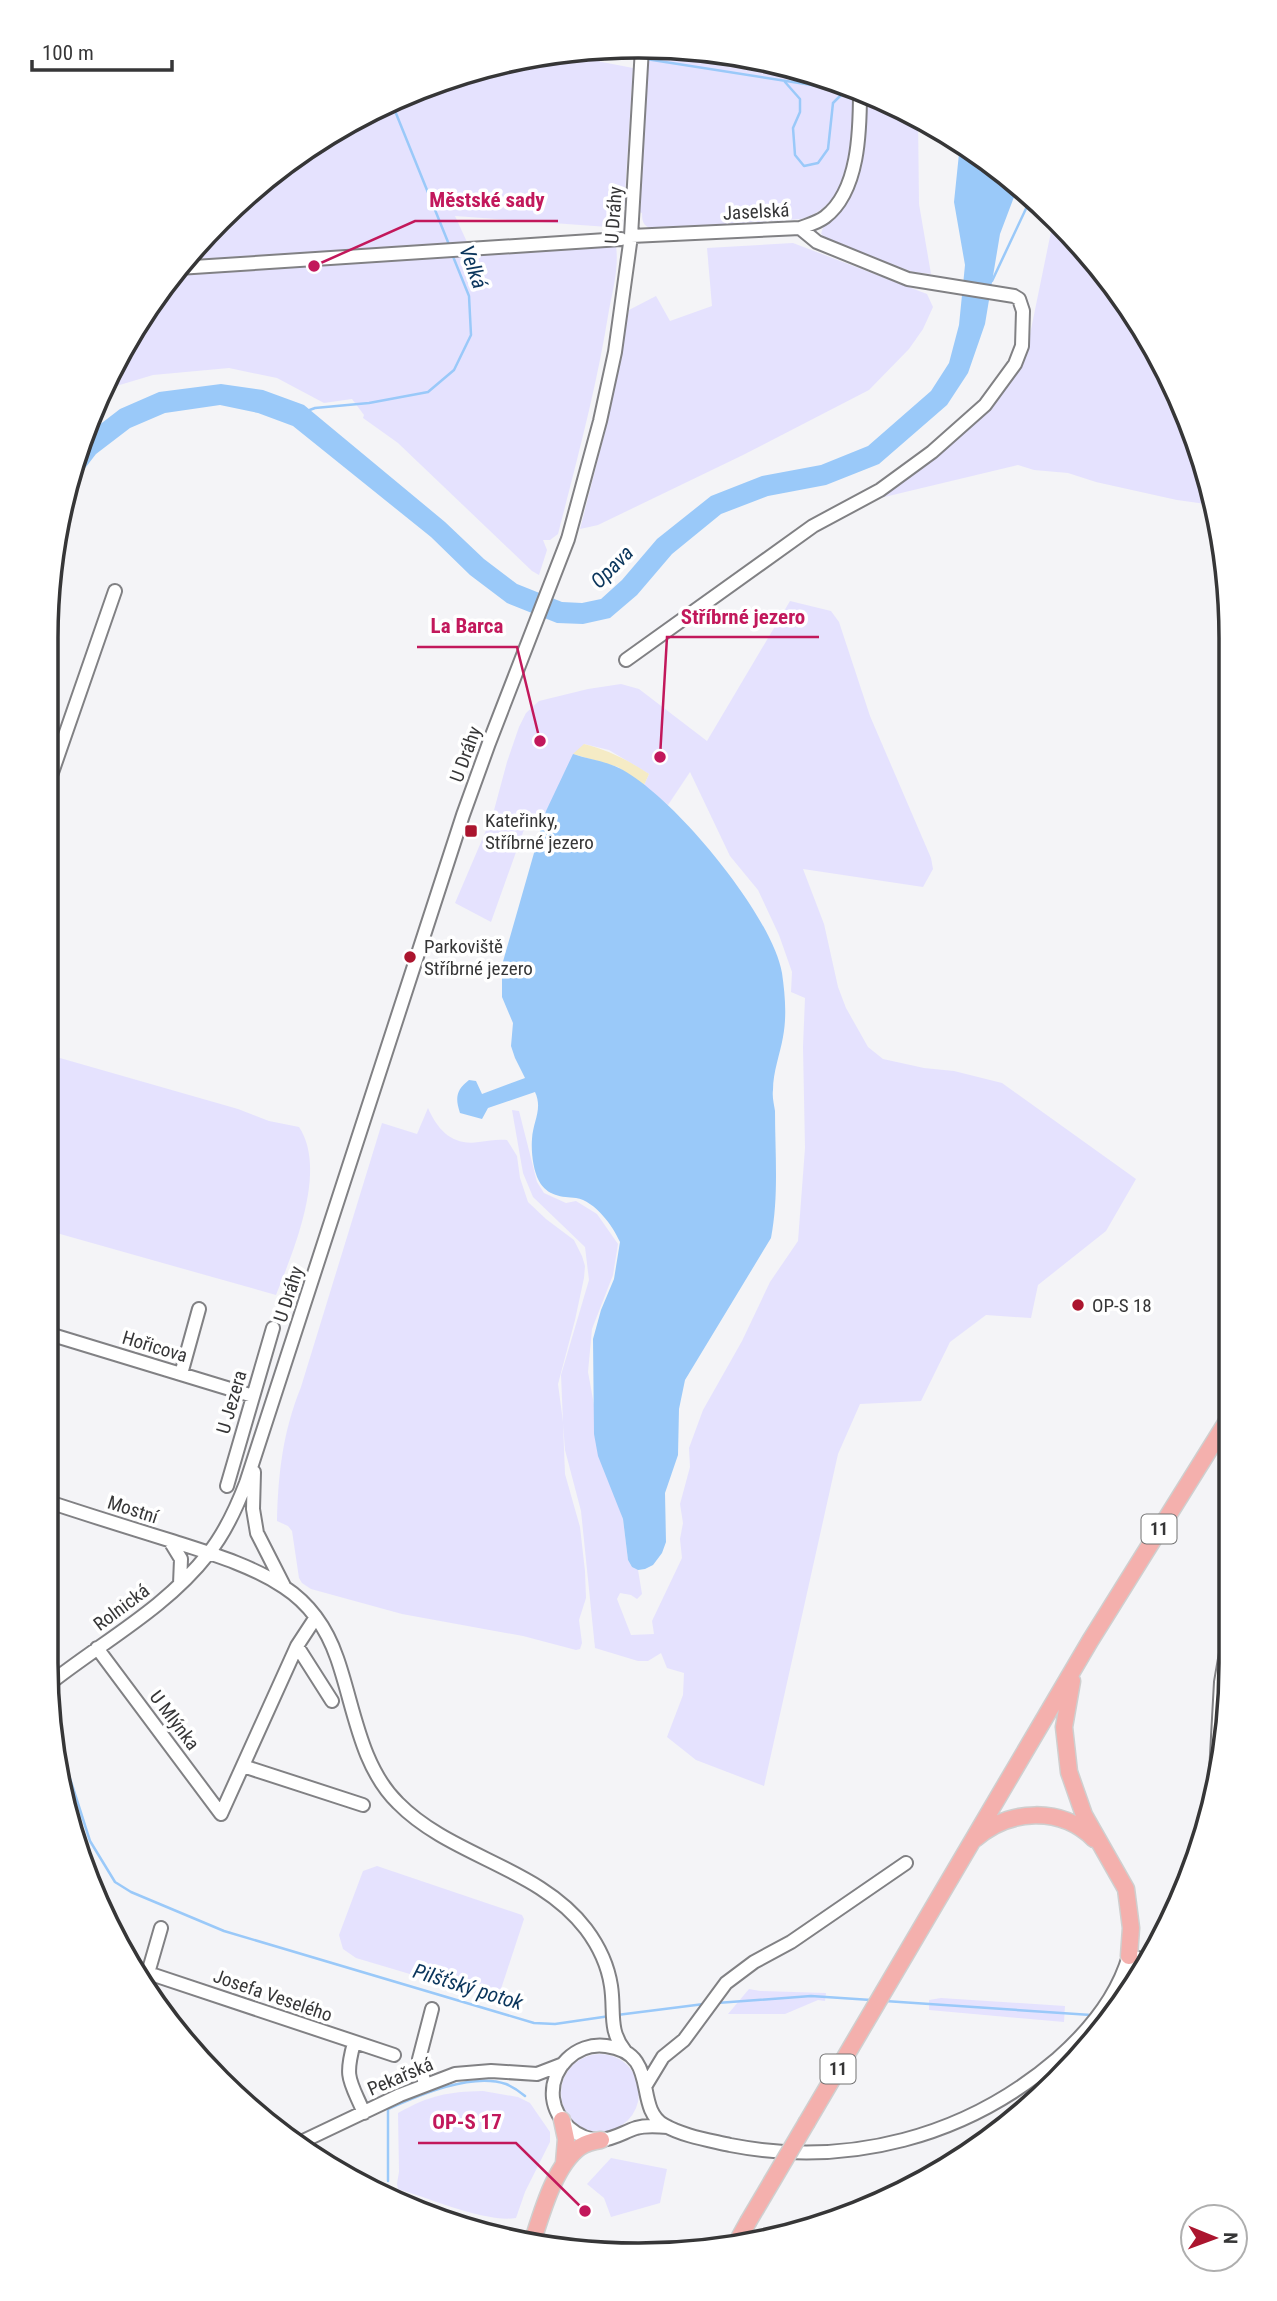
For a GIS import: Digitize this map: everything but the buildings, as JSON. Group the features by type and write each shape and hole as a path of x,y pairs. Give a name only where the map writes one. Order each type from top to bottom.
{"main road":[{"name":"11","path":"740,2234 1090,1641 1219,1434"},
{"path":"1090,1641 1072,1682 1066,1712 1065,1742 1073,1787 1103,1849 1122,1880 1131,1928 1129,1956"},
{"path":"967,1849 981,1834 998,1824 1017,1817 1037,1815 1058,1817 1074,1823 1103,1849"},
{"path":"562,2120 566,2139 564,2163"},
{"path":"535,2234 547,2199 564,2163 580,2147 601,2140"}],"street":[{"name":"U Dráhy","path":"612,2026 611,1984 602,1957 575,1916 540,1889 430,1828 397,1803 375,1771 337,1656 316,1617 284,1587 209,1553 233,1513 254,1460 463,815 565,545 603,410 615,352 642,58"},
{"path":"800,228 825,217 844,195 856,159 860,101"},
{"name":"Jaselská","path":"193,267 626,237 800,228 817,242 908,279 1019,299 1023,310 1022,346 1015,364 985,405 932,452 880,490 813,526 626,660"},
{"path":"58,755 115,591"},
{"path":"181,1374 199,1309"},
{"name":"U Jezera","path":"227,1486 273,1328"},
{"name":"Hořicova","path":"58,1337 253,1396"},
{"name":"U Dráhy","path":"254,1460 253,1509 257,1533 284,1587"},
{"name":"Mostní","path":"58,1505 209,1553"},
{"path":"170,1541 181,1559 180,1584"},
{"name":"Rolnická","path":"58,1677 155,1606 209,1553"},
{"path":"316,1617 297,1646 243,1766 363,1805"},
{"path":"297,1646 332,1701"},
{"name":"U Mlýnka","path":"97,1648 222,1814 243,1766"},
{"path":"592,2046 605,2046 630,2057 651,2061 663,2057 684,2040 722,1990 741,1971 791,1942 906,1863"},
{"path":"148,1973 161,1928"},
{"path":"612,2026 601,2041 576,2052 563,2064 554,2086 554,2098 562,2120 579,2134 601,2140 645,2126 668,2127 725,2144 776,2152 828,2152 891,2144 944,2128 999,2102 1046,2068 1092,2024 1121,1978 1129,1956 1138,1958"},
{"name":"Josefa Veselého","path":"153,1980 394,2055"},
{"path":"425,2085 419,2059 432,2009"},
{"path":"612,2026 618,2043 644,2075 654,2116 668,2127"},
{"path":"354,2043 348,2076 364,2113"},
{"path":"623,2133 639,2118 646,2090 663,2057"},
{"name":"Pekařská","path":"308,2139 455,2074 491,2071 526,2075 547,2072 563,2064"},
{"path":"526,2075 538,2081 554,2098"}],"shaded area":[{"path":"649,58 688,60 771,74 854,100 848,166 832,199 819,211 801,219 652,229 643,221 642,213 638,212"},
{"path":"595,60 633,68 624,209 618,209 617,218 608,227 455,216 473,255 616,246 614,286 586,423 558,534 550,540 543,540 547,550 539,575 398,443 363,418 364,415 352,399 324,403 277,378 229,368 153,375 116,386 156,316 202,256 256,202 316,156 348,136 416,102 488,78 525,69"},
{"path":"867,105 918,130 919,204 931,274 913,272 832,242 821,234 824,224 858,170 864,146"},
{"path":"1051,230 1099,285 1141,348 1175,416 1203,504 1096,482 1068,473 1034,470 1018,465 876,499 1017,368 1028,344"},
{"path":"793,243 927,294 933,307 923,329 909,349 869,390 598,525 580,529 608,420 629,310 656,296 670,321 712,306 707,248"},
{"path":"790,601 831,611 839,622 870,716 931,858 933,869 923,887 803,869 824,924 838,987 846,1008 868,1047 883,1059 954,1071 1002,1083 1136,1179 1106,1231 1038,1285 1031,1318 986,1315 950,1342 921,1401 860,1404 838,1454 764,1786 696,1760 667,1737 683,1695 684,1673 667,1668 661,1653 648,1661 638,1661 595,1648 581,1511 565,1450 563,1423 565,1474 580,1527 585,1571 586,1598 579,1620 582,1643 580,1649 402,1614 311,1589 299,1578 292,1531 277,1521 280,1470 290,1420 382,1123 417,1134 428,1108 442,1130 461,1142 507,1140 517,1156 520,1178 528,1202 574,1240 585,1266 575,1320 558,1384 563,1422 561,1375 589,1280 585,1247 533,1197 523,1173 512,1110 519,1111 537,1182 544,1193 566,1203 576,1201 597,1214 618,1244 613,1275 592,1329 588,1372 606,1470 623,1519 628,1560 632,1567 638,1570 642,1594 637,1599 620,1593 617,1599 631,1635 654,1634 652,1621 682,1558 680,1539 683,1523 680,1504 690,1467 689,1448 703,1410 742,1341 770,1282 798,1241 805,1148 805,998 791,992 792,972 779,935 758,890 730,856 690,772 668,805 644,785 649,774 609,750 584,744 546,811 541,829 526,824 491,922 455,903 493,814 519,727 526,713 539,701 621,684 639,689 707,741"},
{"path":"58,1057 238,1109 269,1121 299,1127 307,1145 309,1188 291,1257 276,1295 58,1233"},
{"path":"377,1866 522,1915 524,1919 499,1995 494,1999 356,1958 343,1949 339,1935 363,1871"},
{"path":"749,1989 826,1993 825,2001 818,2000 785,2014 728,2014"},
{"path":"941,1998 1065,2006 1064,2022 929,2010 929,2000"},
{"path":"592,2054 608,2054 622,2060 633,2071 639,2085 639,2101 633,2115 622,2126 608,2132 592,2132 578,2126 567,2115 561,2101 561,2085 567,2071 578,2060"},
{"path":"483,2091 518,2097 530,2103 550,2132 550,2142 525,2192 516,2218 489,2217 398,2189 398,2113 439,2096"},
{"path":"611,2158 667,2169 660,2203 611,2217 604,2198 587,2184"}],"sand":[{"path":"584,744 618,756 649,774 644,785 618,767 573,754"}],"water":[{"path":"959,155 1014,197 1000,234 985,324 968,373 947,405 879,464 826,485 768,496 721,514 672,554 637,595 610,618 583,624 557,623 507,603 470,575 431,537 293,426 258,413 220,405 165,413 130,428 96,454 83,470 99,425 120,409 159,392 221,384 263,390 304,405 517,584 562,602 582,603 601,599 622,580 657,539 711,496 762,476 821,465 868,446 931,391 949,363 959,325 965,265 954,202"},
{"path":"573,754 619,768 641,782 691,829 717,858 760,920 782,973 785,997 784,1029 773,1093 776,1175 771,1238 685,1380 679,1409 678,1455 665,1493 666,1542 653,1565 638,1570 632,1567 628,1560 623,1519 598,1456 594,1434 593,1339 614,1279 620,1242 608,1222 590,1204 551,1193 539,1181 532,1149 538,1110 535,1092 488,1108 482,1119 460,1113 457,1103 461,1087 469,1080 476,1081 482,1094 525,1078 511,1046 513,1023 502,997 502,965 546,811"}],"waterway":[{"path":"646,59 812,85"},
{"path":"785,82 800,99 800,112 793,128 795,155 804,166 818,163 828,149 833,103 841,95"},
{"name":"Velká","path":"395,112 450,247"},
{"path":"992,281 1027,207"},
{"name":"Velká","path":"307,411 428,392 454,370 471,335 469,296 452,254"},
{"name":"Pilšťský potok","path":"69,1775 90,1841 115,1882 131,1892 224,1931 534,2023 555,2024 610,2016"},
{"name":"Pilšťský potok","path":"717,2003 811,1996 871,2000"},
{"name":"Pilšťský potok","path":"885,2001 1091,2015"},
{"name":"Pilšťský potok","path":"617,2015 704,2004"},
{"path":"388,2181 388,2109 446,2087 478,2081 506,2084 525,2096"}],"place":[{"name":"Městské sady","path":"314,266"},
{"name":"La Barca","path":"540,741"},
{"name":"Stříbrné jezero","path":"660,757"},
{"name":"Kateřinky, Stříbrné jezero","path":"471,831"},
{"name":"Parkoviště Stříbrné jezero","path":"410,957"},
{"name":"OP-S 18","path":"1078,1305"},
{"name":"OP-S 17","path":"585,2211"}],"water label":[{"name":"Opava","path":"612,567"}]}
